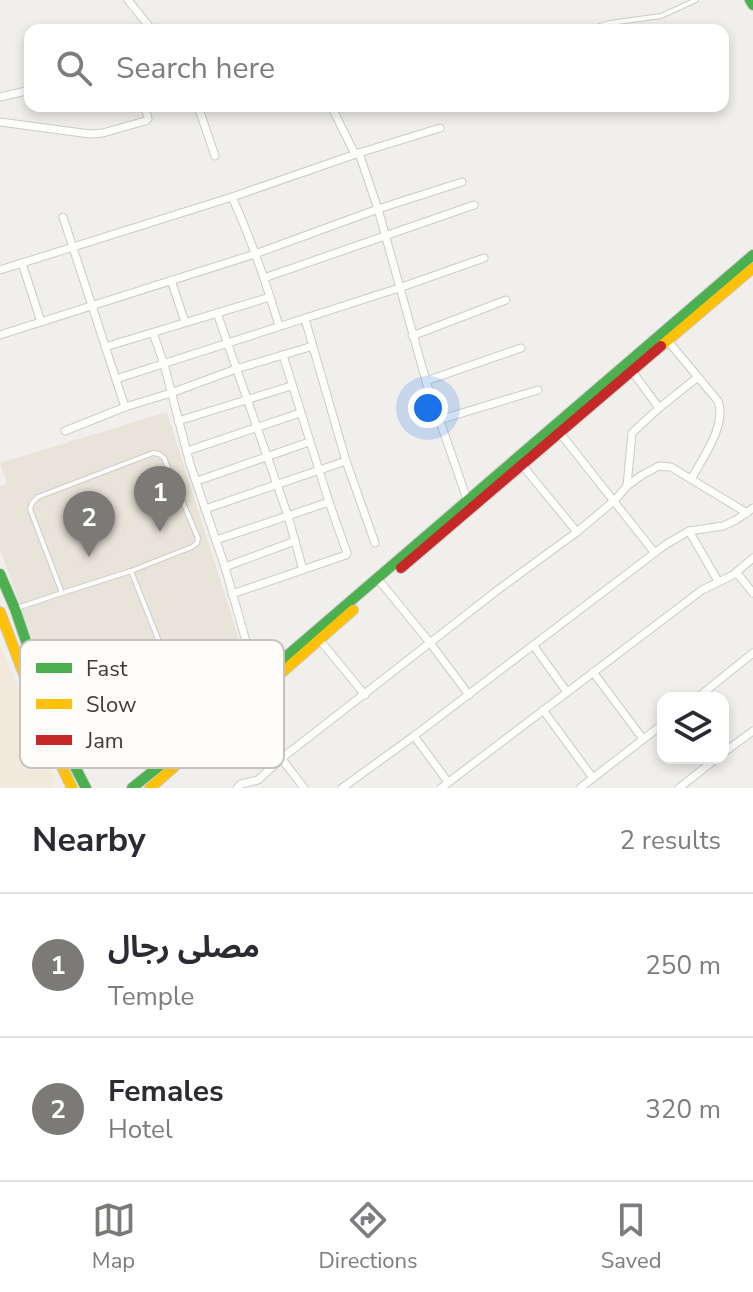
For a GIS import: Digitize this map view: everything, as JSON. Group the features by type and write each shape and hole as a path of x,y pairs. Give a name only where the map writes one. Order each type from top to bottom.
{"main road":[{"path":"750,0 753,5"},
{"path":"284,667 382,584 469,504 522,465 632,371 643,356 668,341 738,274 753,255"},
{"path":"284,665 738,274 753,268"},
{"path":"0,574 26,640"},
{"path":"0,612 20,664"},
{"path":"62,768 72,788"},
{"path":"132,788 157,768"},
{"path":"150,788 173,768"},
{"path":"76,769 86,788"},
{"path":"76,769 96,788"}],"street":[{"path":"128,0 147,24"},
{"path":"0,97 24,91"},
{"path":"0,122 90,134 145,121 148,119 146,112"},
{"path":"200,112 215,156"},
{"path":"334,112 357,153 378,209 412,336 469,504"},
{"path":"0,270 440,128"},
{"path":"0,335 255,254 462,182"},
{"path":"232,197 279,326"},
{"path":"264,278 474,205"},
{"path":"63,217 125,407"},
{"path":"116,379 484,258"},
{"path":"22,263 41,322"},
{"path":"171,280 185,322"},
{"path":"105,347 270,297"},
{"path":"412,336 506,300"},
{"path":"217,313 288,516 303,570"},
{"path":"305,319 346,461 375,543"},
{"path":"153,333 245,640"},
{"path":"668,341 720,407 718,428 692,478"},
{"path":"65,431 125,407 313,346"},
{"path":"426,381 521,348"},
{"path":"232,594 347,553 283,355"},
{"path":"632,371 659,408"},
{"path":"627,486 632,433 698,377"},
{"path":"178,421 291,386"},
{"path":"439,420 538,390"},
{"path":"187,451 300,413"},
{"path":"560,433 654,552"},
{"path":"197,481 309,442"},
{"path":"205,509 346,461"},
{"path":"522,465 577,532"},
{"path":"284,756 577,532 627,486 659,466 671,467 750,510"},
{"path":"216,540 329,502"},
{"path":"342,788 469,695 654,552 689,531 723,526 750,510"},
{"path":"689,531 718,581"},
{"path":"225,567 295,541"},
{"path":"414,736 444,785 702,590 737,573 753,558"},
{"path":"737,573 753,593"},
{"path":"382,584 469,695"},
{"path":"319,639 365,695"},
{"path":"533,645 567,692"},
{"path":"704,692 753,653"},
{"path":"593,672 643,739"},
{"path":"543,710 593,778"},
{"path":"580,788 657,728"},
{"path":"729,747 753,731"},
{"path":"284,761 304,788"},
{"path":"679,788 709,764"},
{"path":"237,788 258,780 271,768"}],"lane":[{"path":"607,24 661,16 696,0"},
{"path":"15,609 131,571 197,543 198,538 170,470 159,454 153,453 38,497 32,503 30,509 62,593"},
{"path":"131,571 159,640"}],"shaded area":[{"path":"167,412 239,640 33,640 0,549 0,486 7,483 0,463"},
{"path":"0,644 20,694 20,768 50,768 55,781 51,788 0,788"}],"traffic: fast":[{"path":"750,0 753,5"},
{"path":"284,658 753,255"},
{"path":"0,574 26,640"},
{"path":"76,768 86,788"},
{"path":"132,788 157,768"}],"traffic: slow":[{"path":"661,346 753,268"},
{"path":"284,671 353,610"},
{"path":"0,612 20,664"},
{"path":"62,768 72,788"},
{"path":"150,788 173,768"}],"traffic: jam":[{"path":"401,568 661,346"}],"place":[{"name":"مصلى رجال","path":"160,532"},
{"name":"Females","path":"89,557"}]}
